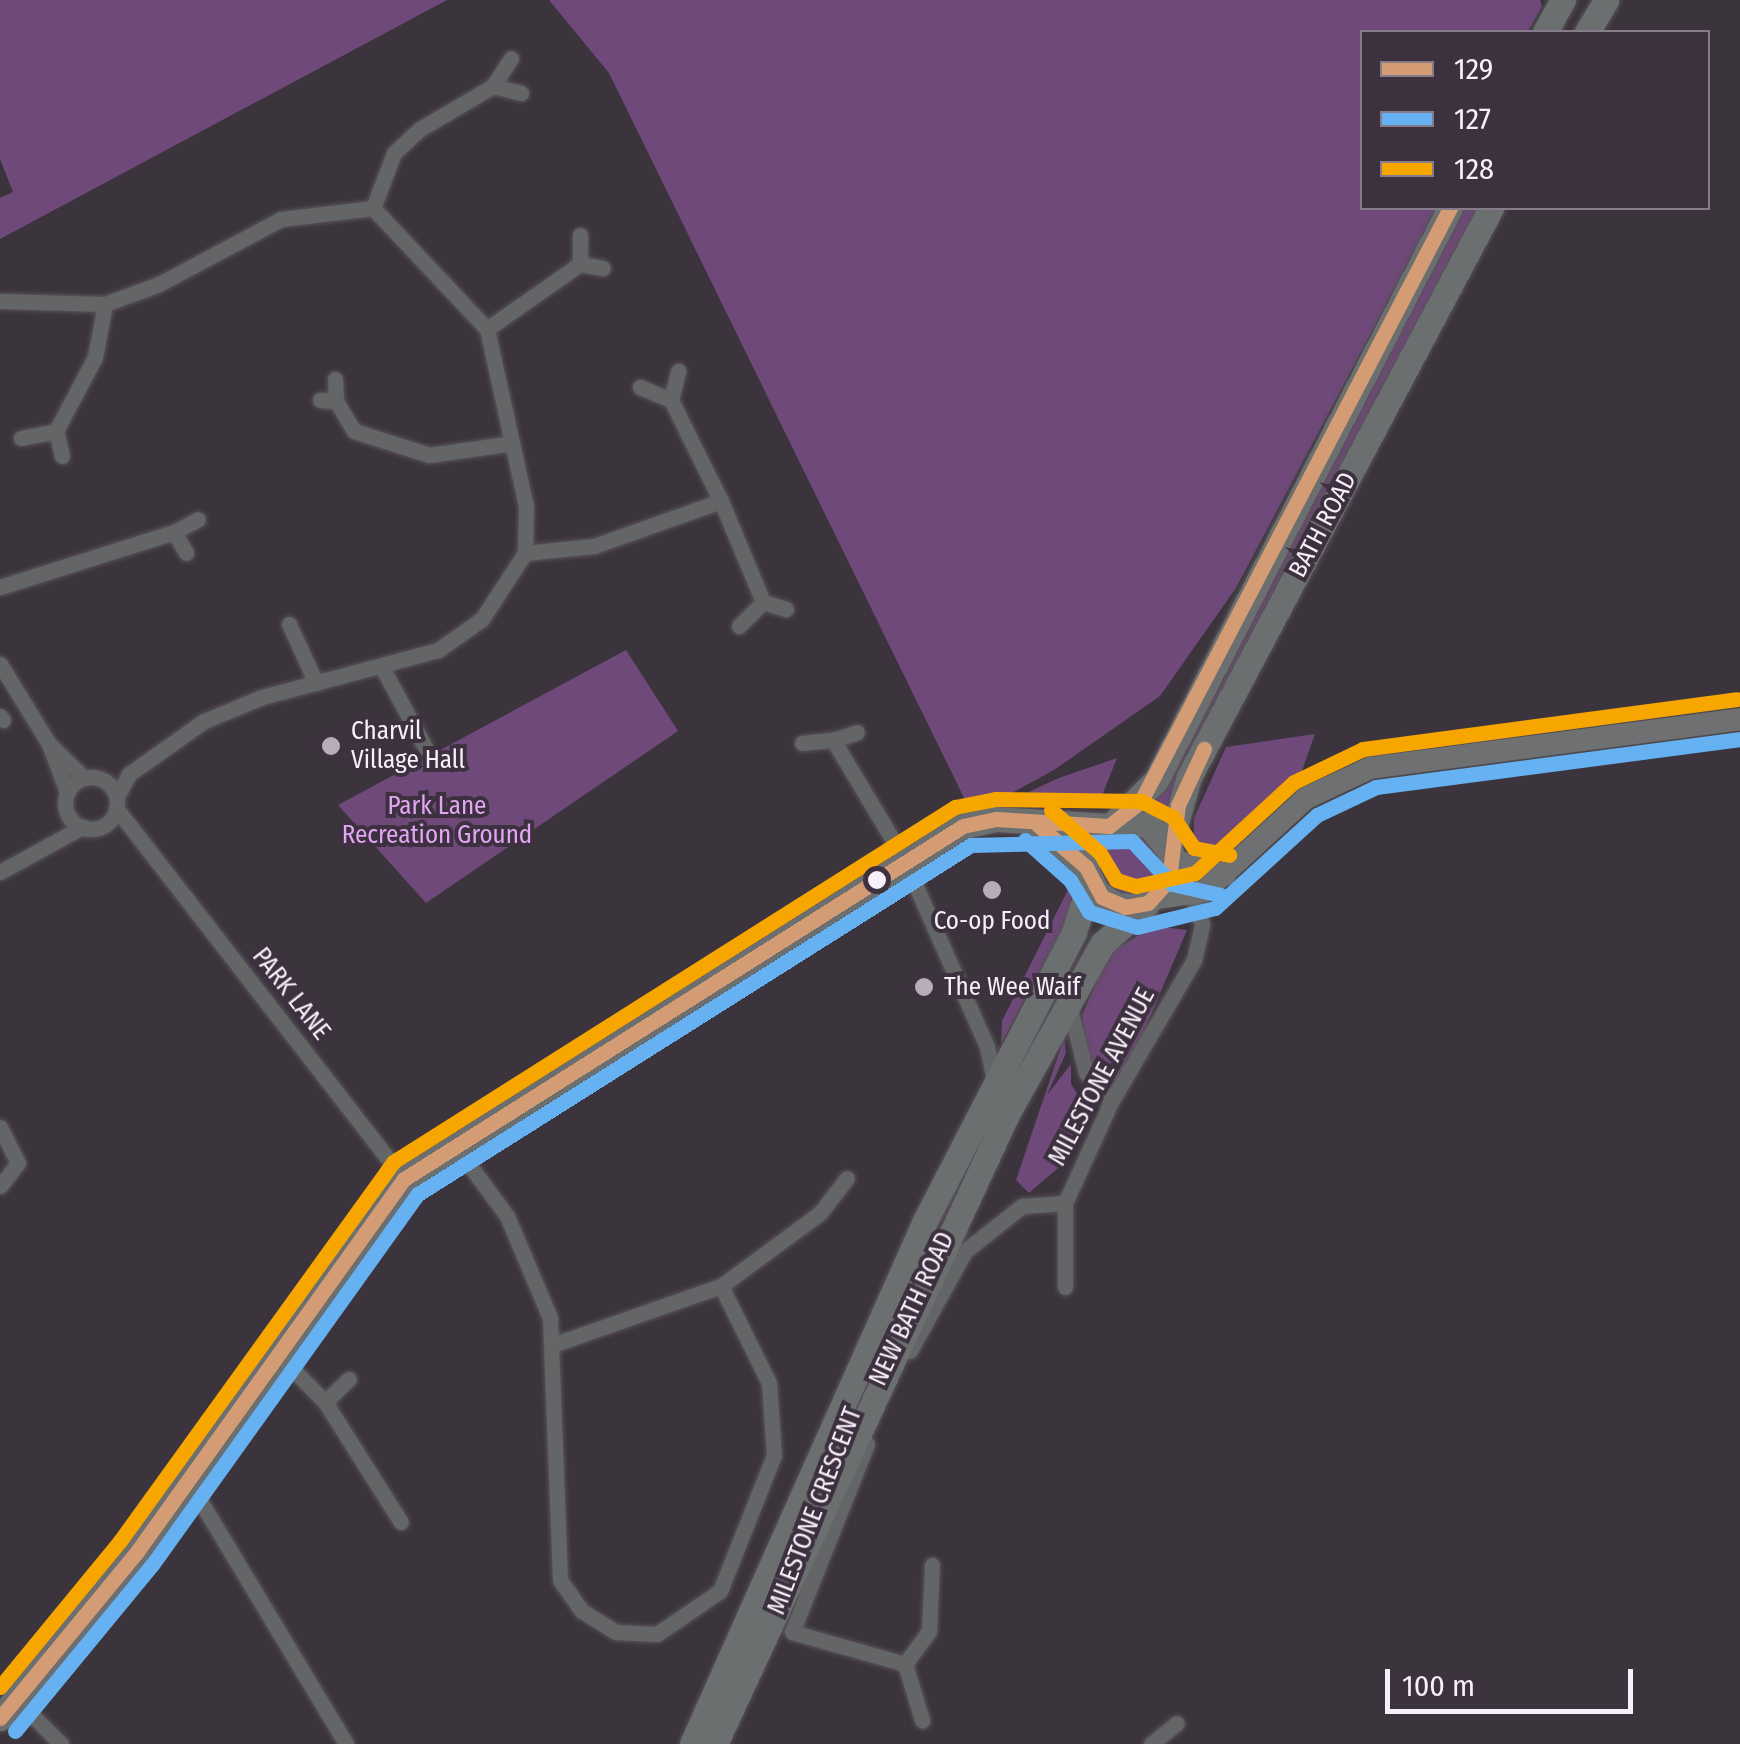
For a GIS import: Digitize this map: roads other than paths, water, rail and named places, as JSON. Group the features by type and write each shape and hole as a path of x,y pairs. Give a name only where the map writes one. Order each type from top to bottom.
{"main road":[{"path":"1546,30 1563,0"},
{"path":"1588,30 1606,0"},
{"name":"BATH ROAD","path":"1088,874 1092,842 1156,780 1449,210"},
{"name":"BATH ROAD","path":"1154,899 1171,854 1190,777 1490,210"},
{"path":"1038,825 1116,905 1192,895 1225,875 1306,798 1370,768 1740,719"},
{"path":"9,1710 187,1478 275,1351 404,1179 903,857 983,821 1145,824 1171,854 1225,875"},
{"name":"NEW BATH ROAD","path":"692,1744 994,1082 1074,932 1088,874"},
{"name":"NEW BATH ROAD","path":"715,1744 936,1254 1102,944 1154,899"}],"street":[{"path":"372,208 394,153 493,86 511,58"},
{"path":"493,86 521,93"},
{"path":"0,301 105,304 160,284 281,219 372,208"},
{"path":"49,744 84,778 104,780 129,774 204,721 316,683 383,669 438,650 482,619 525,553 526,507 506,444 488,330 372,208"},
{"path":"580,235 580,264"},
{"path":"488,330 580,264 603,268"},
{"path":"62,456 56,432 95,357 105,304"},
{"path":"678,371 671,400 721,501 764,602 786,609"},
{"path":"335,379 328,400 354,432 429,455 506,444"},
{"path":"640,388 671,400"},
{"path":"21,438 56,432"},
{"path":"525,553 594,546 721,501"},
{"path":"0,586 174,532 198,519"},
{"path":"174,532 186,554"},
{"path":"740,626 764,602"},
{"path":"289,624 316,683"},
{"path":"0,664 49,744 67,792 66,809 41,846"},
{"path":"383,669 422,741 402,744"},
{"path":"802,744 857,732"},
{"path":"832,740 903,857 987,1047 994,1082"},
{"path":"0,872 41,846 90,827 116,803 129,774"},
{"path":"67,792 84,778"},
{"path":"104,780 116,803"},
{"name":"PARK LANE","path":"116,803 137,842 404,1179"},
{"path":"66,809 90,827 137,842"},
{"name":"MILESTONE AVENUE","path":"1065,1288 1065,1203 1111,1102 1194,960 1202,924 1192,895"},
{"path":"1070,1004 1086,1073 1111,1102"},
{"path":"0,1127 18,1163 0,1186"},
{"path":"456,1148 528,1257 555,1344 552,1540 560,1580 582,1611 616,1632 657,1634 720,1591 774,1454 769,1382 721,1286"},
{"path":"555,1344 721,1286 820,1213 846,1178"},
{"name":"MILESTONE CRESCENT","path":"904,1664 792,1632 889,1388 965,1251 1022,1206 1065,1203"},
{"path":"275,1351 325,1402 394,1489 401,1522"},
{"path":"325,1402 349,1379"},
{"path":"187,1478 346,1744"},
{"path":"922,1720 904,1664 929,1631 932,1565"},
{"path":"9,1710 61,1744"},
{"path":"1151,1744 1177,1723"}],"place":[{"name":"Charvil Village Hall","path":"331,746"},
{"name":"Co-op Food","path":"992,890"},
{"name":"The Wee Waif","path":"924,987"}],"park label":[{"name":"Park Lane Recreation Ground","path":"437,822"}]}
